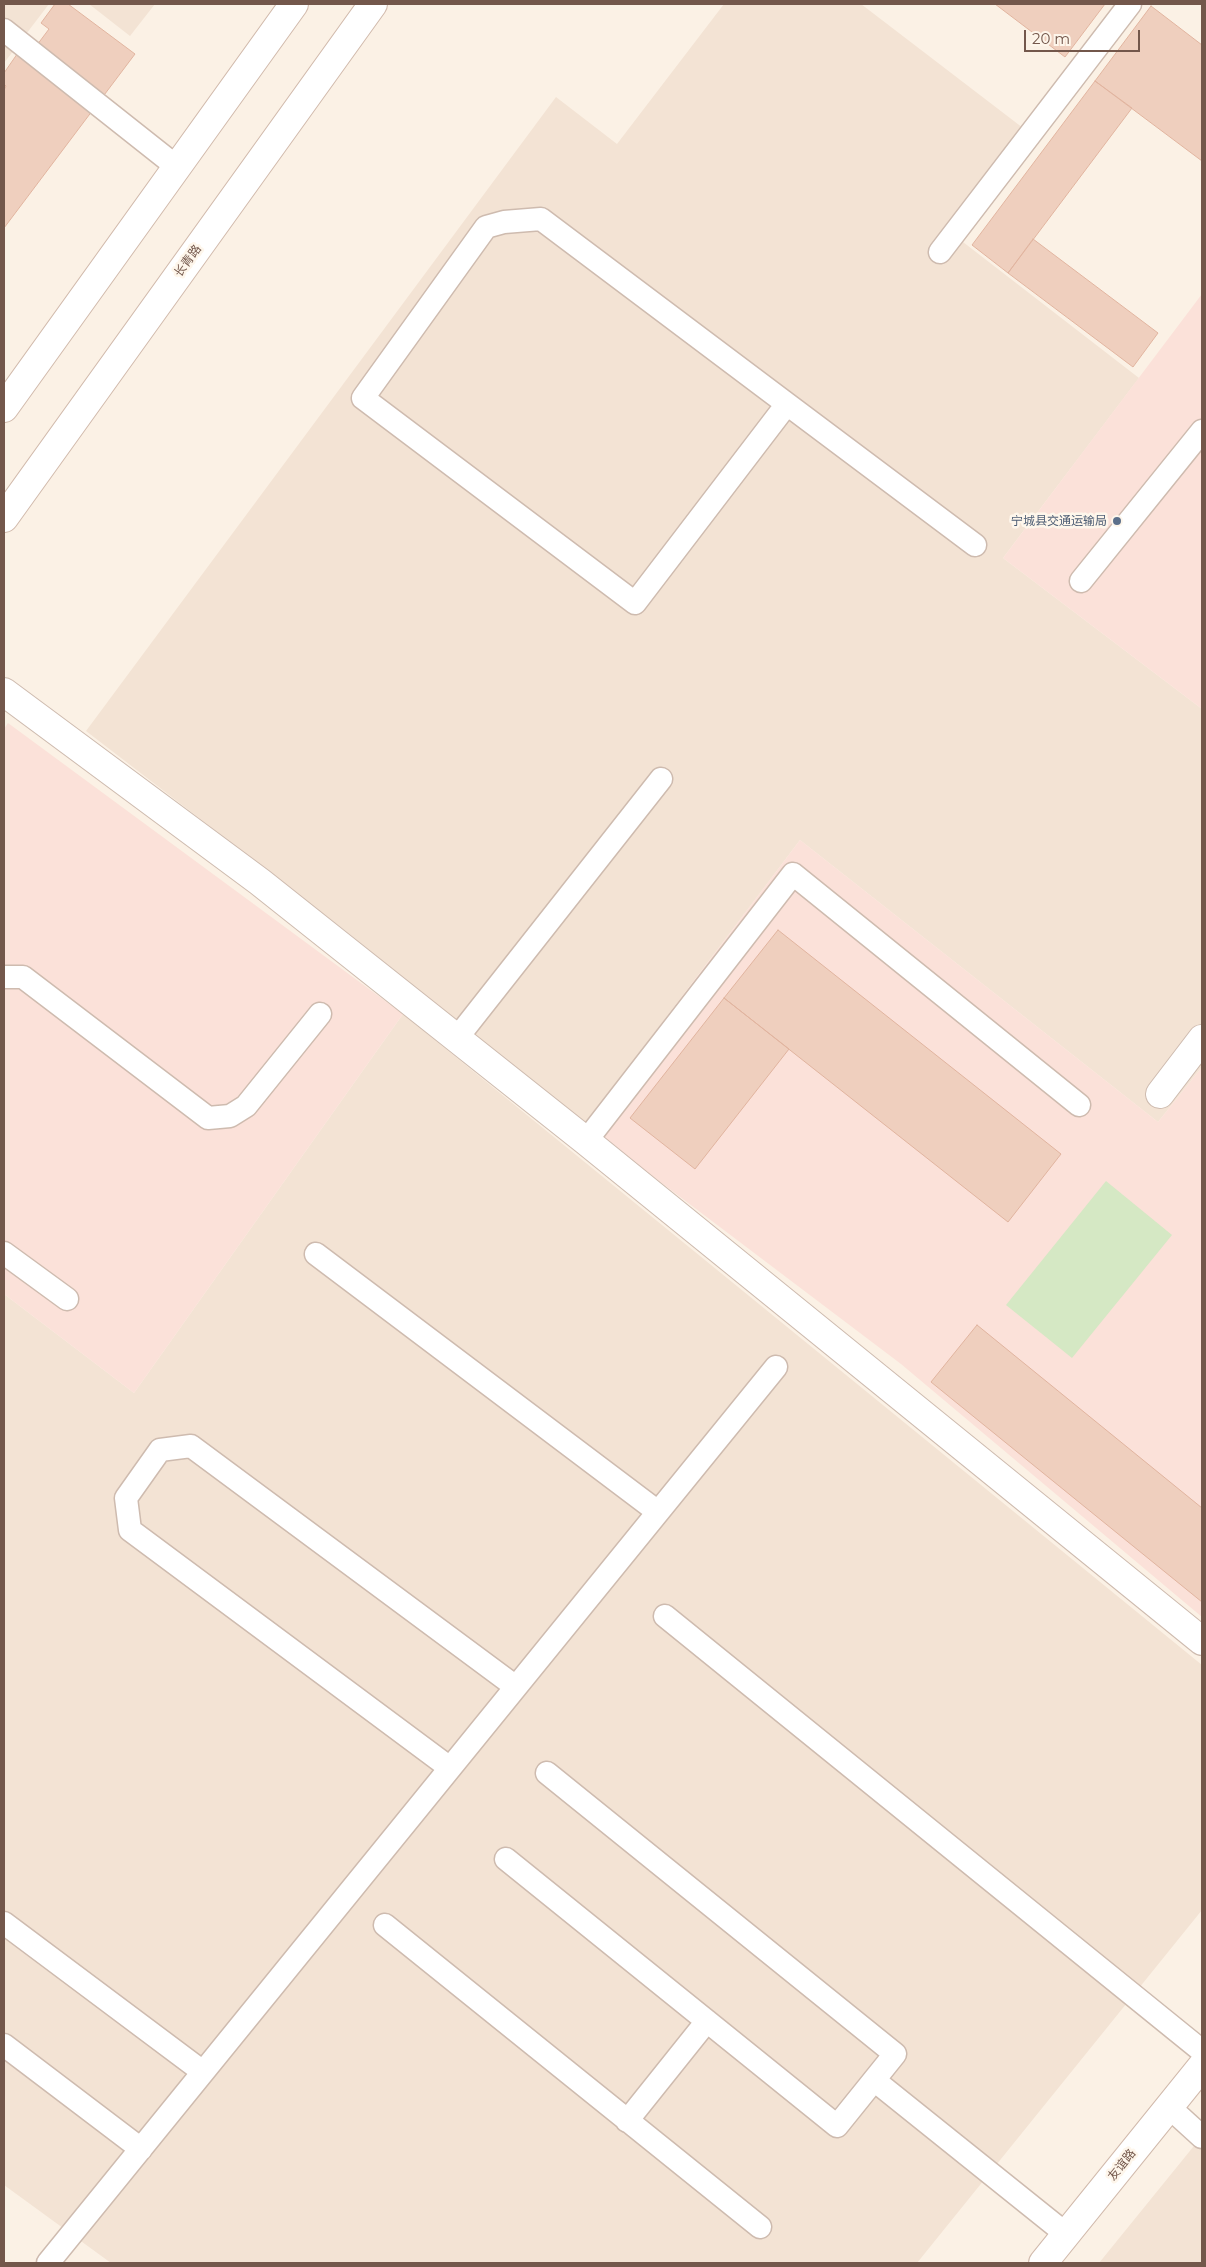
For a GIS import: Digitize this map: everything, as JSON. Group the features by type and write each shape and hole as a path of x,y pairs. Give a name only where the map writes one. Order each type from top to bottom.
{"street":[{"path":"4,408 294,4"},
{"name":"长青路","path":"4,518 373,4"},
{"path":"4,692 260,882 457,1038 1202,1641"},
{"path":"1160,1094 1202,1039"},
{"name":"友谊路","path":"1042,2263 1202,2066"}],"lane":[{"path":"940,252 1130,4"},
{"path":"4,30 177,167"},
{"path":"787,404 635,603 363,398 486,227 504,222 541,219 975,545"},
{"path":"1081,581 1202,431"},
{"path":"457,1038 662,779"},
{"path":"586,1141 793,874 1079,1105"},
{"path":"4,977 23,977 208,1118 230,1116 246,1106 320,1014"},
{"path":"4,1253 67,1298"},
{"path":"316,1254 658,1512"},
{"path":"48,2263 776,1367"},
{"path":"450,1768 130,1530 126,1498 160,1450 191,1446 516,1687"},
{"path":"665,1616 1202,2051"},
{"path":"506,1859 837,2126 895,2054 547,1773"},
{"path":"4,1923 203,2072"},
{"path":"385,1925 760,2227"},
{"path":"627,2121 707,2021"},
{"path":"4,2045 141,2148"},
{"path":"874,2080 1066,2234"},
{"path":"1169,2107 1202,2137"}],"shaded area":[{"path":"4,4 49,4 4,63"},
{"path":"89,4 155,4 130,36"},
{"path":"724,4 861,4 1040,141 963,242 1139,378 1003,558 1202,709 1202,1067 1158,1122 800,840 585,1125 347,932 86,731 556,97 617,144"},
{"name":"宁城县交通运输局","path":"1202,294 1202,709 1003,558"},
{"path":"8,723 403,1014 134,1393 4,1294 4,729"},
{"path":"800,840 1158,1122 1202,1067 1202,1617 901,1364 585,1125"},
{"path":"403,1014 1202,1665 1202,1910 917,2263 111,2263 4,2185 4,1294 134,1393"},
{"path":"1202,2136 1202,2263 1099,2263"}],"green space":[{"path":"1106,1181 1172,1235 1072,1358 1006,1305"}],"building":[{"path":"55,4 68,4 135,54 4,228 4,90 6,86 4,84 4,73 22,47 31,53 49,29 41,23"},
{"path":"995,4 1105,4 1065,57"},
{"path":"1151,6 1202,45 1202,161 1095,81"},
{"path":"1095,81 1132,108 1008,273 972,245"},
{"path":"1033,239 1158,333 1133,367 1008,273"},
{"path":"778,930 1061,1154 1008,1222 724,998"},
{"path":"724,998 789,1049 695,1169 630,1118"},
{"path":"977,1325 1202,1508 1202,1602 931,1382"}],"place":[{"name":"宁城县交通运输局","path":"1117,521"}]}
